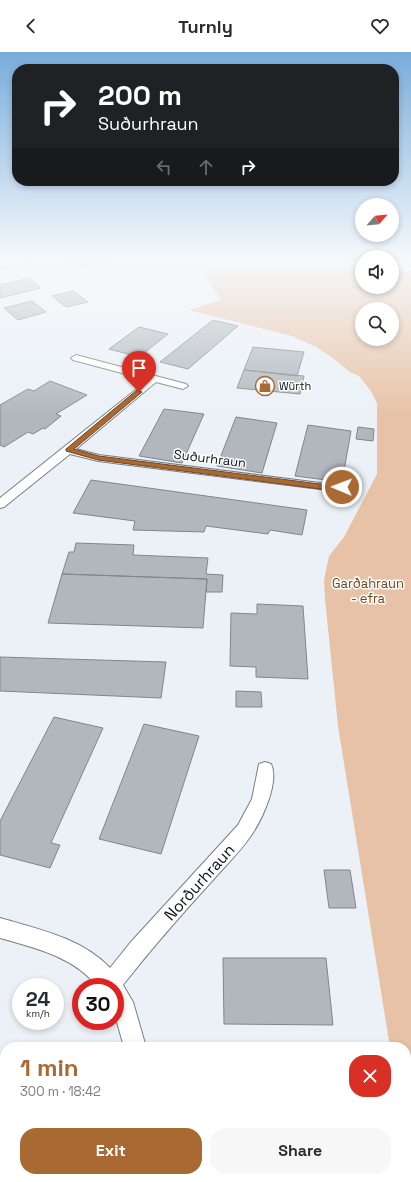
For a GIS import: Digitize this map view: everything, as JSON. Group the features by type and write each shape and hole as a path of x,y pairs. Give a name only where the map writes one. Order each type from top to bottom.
{"street":[{"path":"76,358 182,386"},
{"path":"0,504 154,379"},
{"name":"Suðurhraun","path":"68,450 98,458 328,487 349,485"},
{"name":"Norðurhraun","path":"119,978 137,950 244,832 260,800 265,769"},
{"path":"0,928 74,952 92,965 103,978"},
{"path":"124,1010 133,1042"}],"green space":[{"name":"Garðahraun - efra","path":"192,311 355,311 355,346 399,346 399,311 411,311 411,1042 389,1042 338,726 325,599 324,580 329,556 344,537 377,474 377,403 371,391 359,376 350,372 316,347 292,336"}],"building":[{"path":"7,311 44,311 46,312 18,320"},
{"path":"213,320 238,326 188,369 160,362"},
{"path":"139,327 168,334 139,357 109,349"},
{"path":"253,347 304,352 297,376 244,370"},
{"path":"244,370 304,376 300,394 237,388"},
{"path":"50,381 87,395 56,414 61,416 45,429 43,428 33,434 28,432 4,447 0,445 0,405 28,389 34,391"},
{"path":"164,409 204,414 182,463 139,456"},
{"path":"236,417 277,423 262,473 217,466"},
{"path":"308,425 351,431 342,482 295,476"},
{"path":"358,427 374,429 373,441 356,439"},
{"path":"91,480 307,510 302,535 270,530 268,534 206,526 204,532 133,530 135,521 73,513"},
{"path":"76,543 134,545 133,555 208,558 206,574 223,575 222,592 206,592 207,579 62,574 69,552 74,552"},
{"path":"62,574 207,579 203,628 48,623"},
{"path":"257,604 303,606 308,679 256,677 256,667 230,666 231,613 257,614"},
{"path":"0,657 166,662 161,698 0,691"},
{"path":"236,691 261,692 262,707 236,707"},
{"path":"54,717 103,728 51,843 60,845 50,868 0,855 0,821"},
{"path":"144,724 199,736 161,854 99,839"},
{"path":"324,870 350,870 356,908 329,908"},
{"path":"223,958 326,958 333,1025 224,1024"}],"place":[{"name":"Würth","path":"265,386"}],"route":[{"path":"139,392 68,450 98,458 328,487 342,487"}]}
